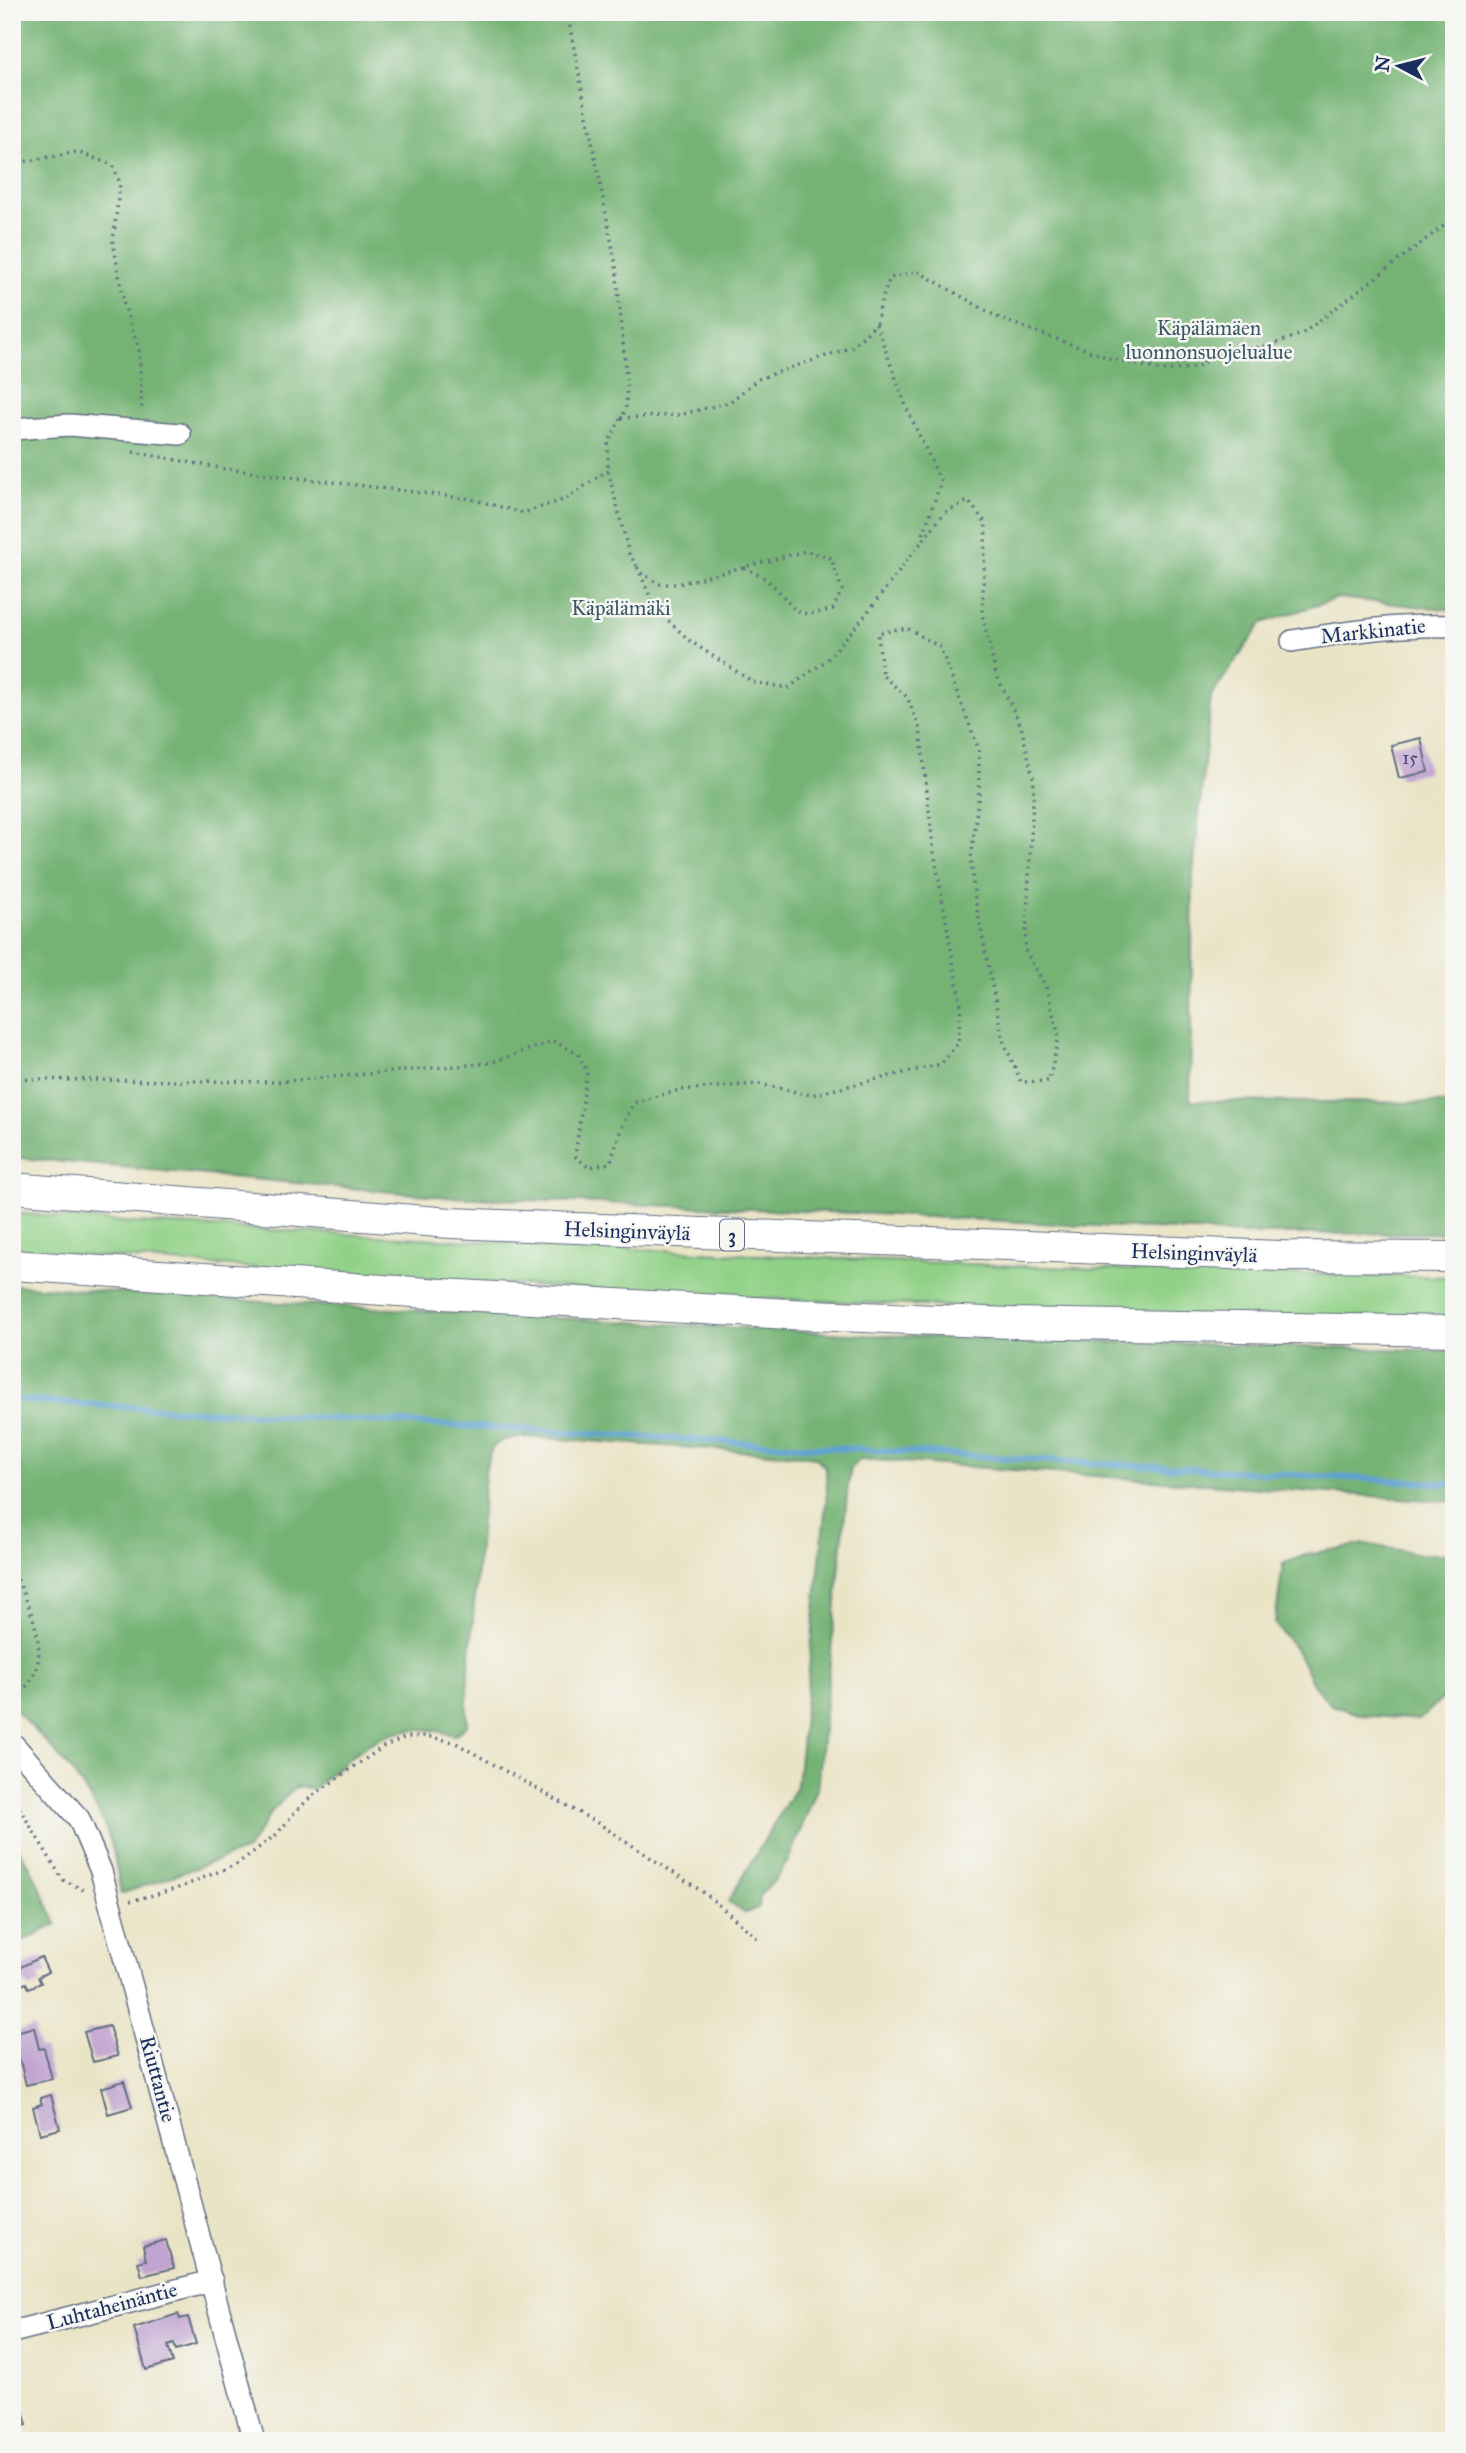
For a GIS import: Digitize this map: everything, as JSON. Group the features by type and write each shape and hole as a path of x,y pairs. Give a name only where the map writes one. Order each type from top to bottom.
{"highway":[{"name":"Helsinginväylä","path":"12,1188 464,1224 1281,1256 1454,1256"},
{"path":"12,1265 443,1294 803,1314 1025,1323 1454,1331"}],"street":[{"path":"12,429 69,425 180,434"},
{"name":"Markkinatie","path":"1292,640 1363,630 1426,625 1454,626"},
{"name":"Riuttantie","path":"12,1743 79,1819 109,1899 254,2441"},
{"name":"Luhtaheinäntie","path":"12,2332 212,2281"}],"path":[{"path":"567,12 616,266 626,409 608,443 608,470 629,554 643,575 660,584 678,584 743,567 806,551 831,558 842,590 833,609 812,615 792,609 768,581 743,567"},
{"path":"12,164 77,152 113,164 120,183 113,241 124,304 139,351 143,431"},
{"path":"621,418 680,415 730,402 758,379 852,347 876,324 890,278 917,271 1001,319 1097,354 1163,371 1195,368 1220,352 1268,346 1302,334 1454,218"},
{"path":"876,324 907,409 941,482 921,541"},
{"path":"125,448 136,453 226,469 471,499 523,513 566,499 608,470"},
{"path":"12,1079 276,1082 489,1063 553,1041 578,1054 587,1071 575,1156 588,1167 610,1163 634,1102 679,1090 759,1084 811,1095 941,1064 958,1043 961,1006 933,846 920,729 907,697 882,675 878,633 907,628 940,647 979,750 979,791 971,859 974,894 1003,1040 1021,1082 1049,1081 1059,1037 1046,987 1025,950 1034,781 1021,726 996,674 982,614 986,523 968,501 944,513 827,660 788,688 753,682 690,641 655,608 637,566"},
{"path":"12,1567 38,1639 37,1667 24,1690 12,1703"},
{"path":"12,1796 63,1880 78,1889 109,1899 176,1889 237,1864 277,1834 311,1797 352,1768 395,1742 407,1737 426,1736 454,1742 601,1825 706,1894 757,1938"}],"green space":[{"name":"Käpälämäki","path":"12,12 1454,12 1454,610 1338,598 1262,623 1211,696 1193,874 1190,1101 1454,1103 1454,1233 1249,1234 853,1213 448,1197 12,1157"},
{"path":"12,1213 136,1223 795,1257 1124,1270 1454,1277 1454,1317 1222,1316 919,1305 465,1282 163,1261 12,1250"},
{"path":"12,1285 263,1302 867,1335 1454,1351 1454,1502 861,1459 851,1467 848,1485 817,1789 788,1861 774,1881 760,1894 759,1907 745,1913 728,1902 797,1785 827,1493 826,1468 816,1457 801,1455 528,1437 501,1441 490,1454 485,1473 467,1690 467,1725 455,1735 434,1730 406,1730 376,1740 350,1757 314,1788 295,1787 271,1812 247,1850 121,1894 110,1838 99,1813 78,1779 12,1706"},
{"path":"1365,1544 1420,1554 1454,1554 1454,1682 1445,1696 1419,1720 1362,1715 1331,1705 1315,1687 1296,1650 1275,1624 1283,1564 1308,1554"},
{"path":"12,1839 31,1868 57,1924 12,1946"}],"building":[{"path":"1421,738 1428,772 1399,778 1391,745"},
{"path":"41,1957 48,1972 38,1977 41,1983 29,1988 26,1983 13,1989 12,1971"},
{"path":"109,2026 118,2056 93,2062 84,2032"},
{"path":"34,2027 39,2049 44,2048 52,2079 26,2085 16,2045 12,2046 12,2033"},
{"path":"124,2081 132,2107 108,2114 101,2088"},
{"path":"51,2095 60,2129 40,2134 33,2107 42,2104 40,2098"},
{"path":"166,2240 174,2268 142,2276 138,2262 146,2260 143,2246"},
{"path":"178,2314 180,2319 188,2317 196,2344 176,2350 174,2344 168,2346 173,2362 146,2370 134,2328"},
{"path":"21,2404 27,2425 12,2429 12,2407"}],"waterway":[{"path":"12,1400 1454,1484"}],"park label":[{"name":"Käpälämäen luonnonsuojelualue","path":"1209,340"}]}
